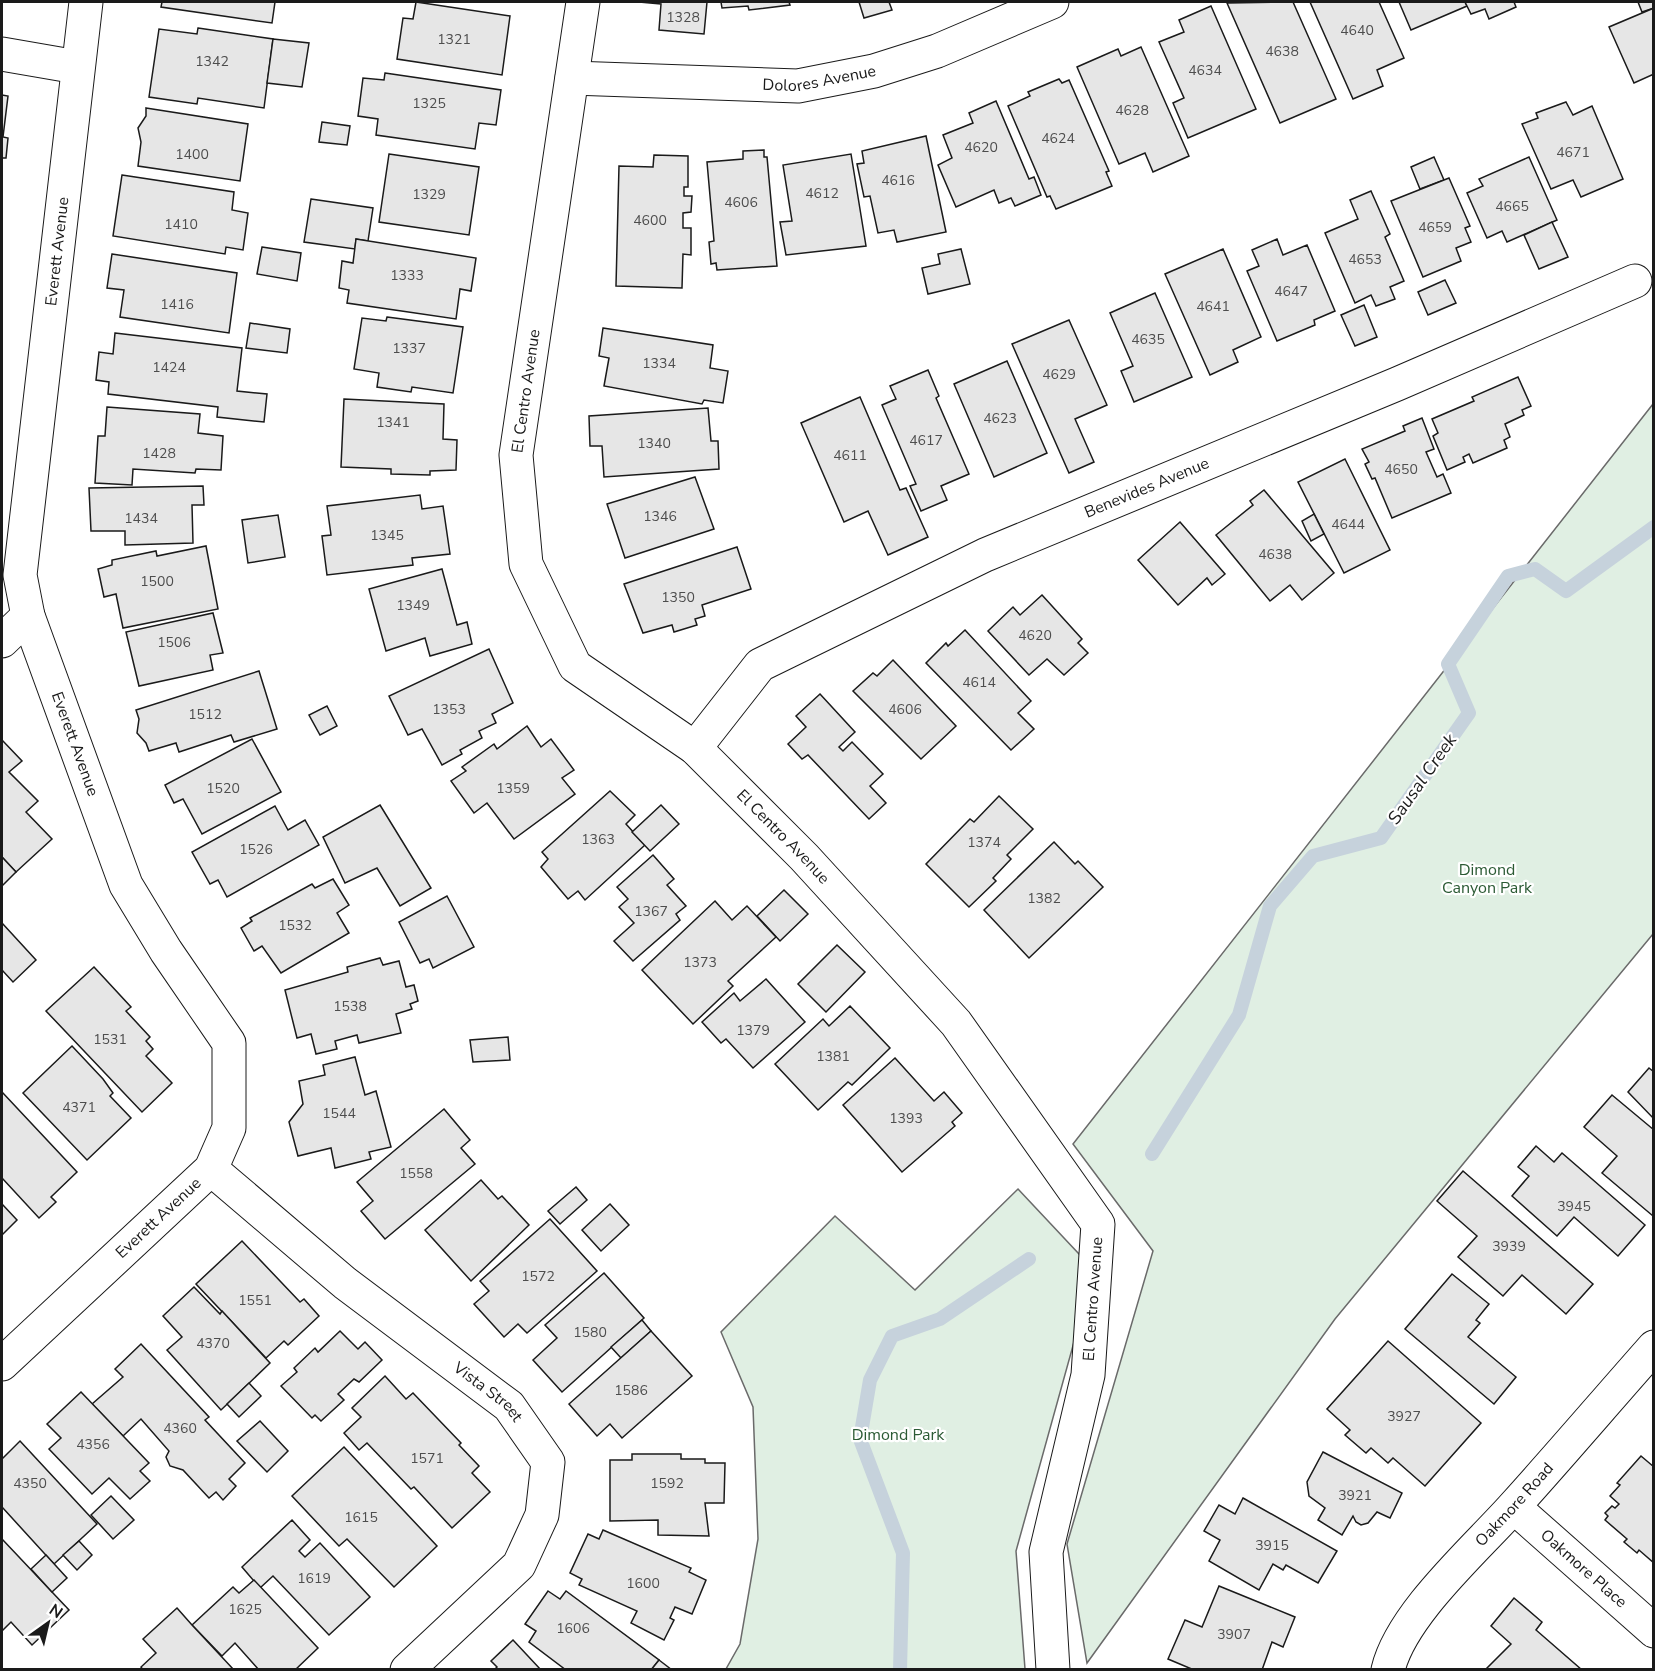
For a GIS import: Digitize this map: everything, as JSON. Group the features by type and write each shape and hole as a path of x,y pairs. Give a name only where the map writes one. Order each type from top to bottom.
{"street":[{"name":"Everett Avenue","path":"2,1364 212,1169 229,1128 229,1043 126,885 11,573 86,2"},
{"name":"El Centro Avenue","path":"583,2 516,455 526,564 575,666 695,748 804,857 956,1023 1098,1224 1088,1375 1046,1552 1053,1670"},
{"name":"Dolores Avenue","path":"572,78 798,86 874,71 937,51 1052,2"},
{"path":"2,54 78,67"},
{"name":"Benevides Avenue","path":"695,748 760,665 985,555 1397,384 1635,281"},
{"path":"2,641 28,616"},
{"name":"Vista Street","path":"212,1169 345,1283 509,1406 548,1462 542,1515 519,1565 407,1670"},
{"name":"Oakmore Road","path":"1388,1670 1392,1653 1430,1597 1514,1507 1653,1347"},
{"name":"Oakmore Place","path":"1514,1507 1653,1631"}],"green space":[{"name":"Dimond Canyon Park","path":"1653,404 1653,934 1335,1319 1087,1663 1067,1544 1153,1251 1073,1144"},
{"name":"Dimond Park","path":"1018,1189 1094,1270 1016,1551 1025,1669 726,1669 740,1644 758,1539 753,1407 721,1332 835,1216 915,1290"}],"building":[{"path":"162,2 275,2 272,23 161,7"},
{"path":"416,2 510,16 502,75 397,59 403,18 413,19"},
{"path":"639,2 707,2 704,34 659,30 661,4"},
{"path":"721,2 789,2 790,5 749,10 748,6 722,8"},
{"path":"859,2 889,2 892,10 864,18"},
{"path":"1293,2 1336,99 1280,123 1227,3"},
{"path":"1310,2 1379,2 1404,58 1377,70 1383,86 1353,99"},
{"path":"1399,2 1465,2 1467,6 1411,30"},
{"path":"1465,2 1514,2 1516,7 1489,19 1485,9 1471,14"},
{"path":"1638,2 1654,2 1654,8 1642,12"},
{"path":"1211,6 1256,109 1188,138 1173,103 1184,98 1159,42 1184,32 1179,20"},
{"path":"1654,8 1654,74 1634,83 1609,27"},
{"path":"198,28 273,39 264,108 198,98 197,104 149,97 159,29 197,34"},
{"path":"273,39 309,43 302,87 267,83"},
{"path":"1141,47 1189,156 1153,172 1145,153 1119,164 1077,67 1118,49 1121,56"},
{"path":"385,73 501,90 496,125 479,123 475,149 376,135 378,119 358,116 363,78 384,80"},
{"path":"1059,79 1062,83 1069,80 1109,171 1106,172 1112,186 1056,209 1050,196 1047,197 1008,106 1030,96 1028,92"},
{"path":"2,95 8,96 3,137 8,138 6,158 2,158"},
{"path":"996,101 1029,179 1034,177 1041,195 1015,206 1011,198 999,203 994,190 956,207 938,165 952,158 943,135 973,123 969,113"},
{"path":"1566,102 1573,115 1592,106 1623,179 1581,197 1573,180 1551,189 1522,124 1538,118 1536,113"},
{"path":"146,108 248,124 240,181 138,166 141,142 138,128 146,116"},
{"path":"322,122 350,126 347,145 319,142"},
{"path":"926,136 946,232 897,242 894,230 878,233 870,196 864,197 857,164 864,163 862,151"},
{"path":"764,150 764,157 767,157 777,266 717,270 716,263 711,264 709,242 714,241 707,162 743,159 743,151"},
{"path":"389,154 479,167 469,235 379,222"},
{"path":"851,154 866,246 786,255 780,222 792,221 783,165"},
{"path":"654,155 688,156 688,187 684,187 684,196 692,196 691,212 683,213 683,228 691,228 691,255 683,254 682,288 616,286 619,166 653,167"},
{"path":"1434,157 1444,180 1420,189 1411,167"},
{"path":"1529,157 1557,220 1507,242 1502,231 1487,238 1467,193 1483,186 1479,179"},
{"path":"122,175 234,192 232,210 248,213 243,250 226,247 225,254 113,236"},
{"path":"1449,178 1470,226 1465,228 1471,242 1456,248 1461,261 1423,277 1391,201"},
{"path":"1371,191 1390,234 1385,237 1404,281 1390,287 1395,299 1376,306 1371,295 1355,303 1325,233 1358,219 1350,200"},
{"path":"311,199 373,208 368,241 356,239 355,249 304,242"},
{"path":"1552,222 1568,257 1539,269 1524,235"},
{"path":"356,239 476,258 471,291 460,289 456,319 347,303 349,290 339,288 342,261 353,263"},
{"path":"1277,239 1283,255 1307,245 1335,311 1314,320 1315,325 1277,341 1247,271 1259,266 1252,250"},
{"path":"262,247 301,253 297,281 257,274"},
{"path":"961,249 970,284 928,294 922,268 940,264 938,254"},
{"path":"1223,249 1261,337 1233,350 1238,362 1210,375 1165,274"},
{"path":"112,254 237,273 229,333 120,317 124,290 107,288"},
{"path":"1445,280 1456,303 1428,315 1418,292"},
{"path":"1155,293 1192,377 1134,402 1121,371 1133,366 1110,313"},
{"path":"1364,305 1377,337 1355,346 1341,315"},
{"path":"387,317 463,327 453,393 412,387 411,392 377,387 379,373 354,369 362,318 386,321"},
{"path":"1069,320 1107,405 1075,419 1094,462 1069,473 1012,344"},
{"path":"250,323 290,329 287,353 246,348"},
{"path":"603,328 713,345 710,368 728,371 723,403 704,400 702,404 604,386 609,358 599,356"},
{"path":"115,333 242,348 237,391 267,394 264,422 217,417 218,407 108,394 109,382 96,380 99,352 113,354"},
{"path":"1007,361 1047,453 994,477 954,384"},
{"path":"928,370 939,396 936,398 969,474 941,486 947,500 921,511 910,486 916,484 882,405 896,399 890,386"},
{"path":"1518,377 1531,406 1522,410 1524,415 1505,424 1510,437 1504,440 1507,448 1473,463 1469,454 1463,457 1465,462 1447,470 1433,436 1438,433 1432,419 1474,401 1472,397"},
{"path":"860,397 900,490 906,488 928,537 888,555 868,511 844,522 801,423"},
{"path":"344,399 444,404 443,439 457,440 456,470 430,471 430,475 391,474 391,469 341,467"},
{"path":"107,407 200,414 198,433 223,436 221,470 196,469 195,473 133,469 132,485 95,483 98,436 105,436"},
{"path":"708,408 711,441 718,441 719,469 604,477 602,446 590,446 589,416"},
{"path":"1422,418 1434,449 1426,452 1437,477 1443,474 1451,493 1392,518 1375,478 1372,479 1365,464 1369,462 1362,449 1405,431 1403,426"},
{"path":"1345,459 1390,550 1344,573 1298,482"},
{"path":"695,477 714,529 625,558 607,504"},
{"path":"203,486 204,505 192,505 193,543 125,545 125,531 91,531 89,488"},
{"path":"1264,490 1334,573 1302,600 1290,585 1270,601 1216,535 1253,505 1250,501"},
{"path":"420,495 422,509 443,506 450,554 412,558 413,565 327,575 322,536 331,535 327,506"},
{"path":"1314,514 1324,534 1311,541 1302,521"},
{"path":"278,515 285,557 248,563 242,520"},
{"path":"1180,522 1225,574 1212,585 1207,578 1178,605 1138,560"},
{"path":"206,546 218,609 123,628 116,594 104,597 98,569 112,565 112,560 156,551 157,556"},
{"path":"737,547 751,589 702,605 705,616 695,619 697,625 674,632 672,625 643,633 624,584"},
{"path":"442,569 457,625 467,622 472,644 430,656 425,638 386,651 369,589"},
{"path":"1042,595 1082,639 1078,643 1088,653 1064,675 1047,659 1029,675 988,631 1013,607 1020,615"},
{"path":"213,613 223,653 210,655 213,670 139,686 126,632"},
{"path":"965,630 1031,701 1018,713 1034,729 1011,750 926,663 946,643 948,646"},
{"path":"489,649 513,703 492,714 496,723 479,731 482,738 460,750 462,754 442,765 422,729 408,735 389,696"},
{"path":"893,660 956,726 921,759 853,691 873,673 877,676"},
{"path":"259,671 277,729 234,742 231,735 179,752 176,743 149,751 146,743 137,733 139,719 136,710"},
{"path":"820,694 855,732 839,747 843,751 852,742 883,774 870,786 886,803 869,819 808,755 802,759 788,744 806,727 796,716"},
{"path":"327,706 337,726 320,735 309,715"},
{"path":"527,726 541,747 551,739 574,770 562,778 575,794 514,839 487,803 474,813 451,781 466,771 462,767 494,744 497,749"},
{"path":"252,739 281,792 202,834 183,799 174,803 165,785"},
{"path":"2,740 22,761 9,772 38,801 26,812 52,839 16,872 2,857"},
{"path":"610,791 635,815 626,824 645,845 585,900 578,891 568,899 541,867 548,859 542,852"},
{"path":"999,796 1033,829 1007,855 1011,859 993,878 996,881 969,907 926,864 970,819 974,822"},
{"path":"380,805 431,888 400,906 377,868 345,883 323,837"},
{"path":"661,805 679,824 650,851 632,832"},
{"path":"275,806 288,830 305,820 319,845 227,897 218,880 210,884 192,852"},
{"path":"1054,842 1075,864 1078,861 1103,887 1029,958 984,910"},
{"path":"653,855 674,879 667,885 686,906 676,914 680,920 633,961 614,941 634,923 619,907 628,899 617,887"},
{"path":"2,857 16,872 2,886"},
{"path":"333,879 349,905 337,913 349,933 281,973 262,946 254,951 241,928 252,921 250,918 312,884 315,888"},
{"path":"784,890 808,914 780,941 757,916"},
{"path":"447,896 474,947 433,968 429,959 420,963 399,922"},
{"path":"715,901 732,920 747,906 776,937 728,981 733,986 693,1024 642,970"},
{"path":"2,923 36,960 13,982 2,970"},
{"path":"837,945 865,972 826,1012 798,984"},
{"path":"380,958 383,965 399,961 406,987 414,985 418,1001 410,1004 412,1009 396,1014 401,1033 359,1043 357,1035 335,1041 337,1049 316,1054 311,1034 297,1038 285,990 348,972 347,967"},
{"path":"94,967 131,1007 126,1011 150,1037 146,1041 153,1049 146,1056 172,1083 142,1112 46,1011"},
{"path":"766,979 805,1022 753,1068 726,1039 721,1043 702,1022 734,993 740,1001"},
{"path":"850,1006 890,1048 852,1085 848,1082 818,1110 775,1064 823,1019 829,1026"},
{"path":"508,1037 510,1060 473,1062 470,1040"},
{"path":"72,1046 103,1079 113,1093 110,1096 131,1118 87,1160 23,1093"},
{"path":"355,1057 365,1095 376,1091 391,1147 369,1152 371,1159 335,1168 331,1148 298,1156 289,1122 303,1104 299,1081 325,1075 323,1065"},
{"path":"895,1058 934,1101 944,1092 962,1113 952,1122 955,1126 902,1172 843,1105"},
{"path":"1649,1068 1654,1072 1654,1119 1628,1092"},
{"path":"2,1092 77,1172 51,1197 56,1202 39,1218 2,1178"},
{"path":"1612,1095 1654,1130 1653,1216 1602,1173 1617,1156 1584,1127"},
{"path":"444,1109 470,1140 461,1148 475,1164 385,1239 361,1211 373,1201 357,1182"},
{"path":"1536,1146 1554,1162 1562,1153 1645,1225 1618,1256 1574,1217 1557,1236 1512,1196 1529,1176 1518,1167"},
{"path":"1463,1171 1593,1284 1566,1314 1522,1275 1503,1296 1458,1257 1477,1236 1437,1201"},
{"path":"481,1180 498,1199 502,1196 529,1225 471,1281 425,1230"},
{"path":"576,1187 587,1200 560,1224 548,1211"},
{"path":"2,1204 17,1220 2,1235"},
{"path":"610,1204 629,1225 601,1251 582,1230"},
{"path":"550,1219 597,1271 527,1333 518,1324 504,1337 474,1304 489,1291 480,1281"},
{"path":"242,1241 300,1302 304,1299 319,1316 288,1345 284,1341 266,1358 196,1284"},
{"path":"604,1273 644,1318 562,1392 533,1360 557,1338 545,1325"},
{"path":"1452,1274 1489,1304 1476,1320 1480,1323 1468,1337 1516,1377 1494,1404 1405,1329"},
{"path":"194,1287 220,1314 222,1311 270,1363 221,1410 167,1350 182,1337 163,1316"},
{"path":"642,1320 651,1331 621,1358 611,1347"},
{"path":"340,1331 358,1349 365,1342 382,1360 359,1382 354,1379 338,1394 344,1400 321,1421 315,1415 312,1418 281,1386 297,1372 294,1368 315,1348 318,1352"},
{"path":"651,1331 692,1376 622,1438 610,1424 597,1436 569,1404"},
{"path":"1388,1341 1481,1423 1425,1486 1393,1458 1388,1463 1371,1448 1366,1453 1345,1435 1350,1430 1327,1409"},
{"path":"141,1344 209,1417 205,1420 245,1463 229,1479 236,1486 223,1500 216,1492 209,1498 183,1470 170,1466 166,1457 169,1451 141,1419 123,1436 92,1404 123,1377 115,1369"},
{"path":"385,1376 406,1399 413,1393 461,1443 459,1445 479,1466 472,1473 490,1492 452,1528 414,1487 411,1489 367,1443 359,1450 344,1433 361,1417 352,1408"},
{"path":"249,1383 261,1396 239,1417 227,1404"},
{"path":"81,1392 149,1463 140,1471 150,1481 130,1499 109,1478 92,1494 49,1449 61,1438 47,1424"},
{"path":"260,1421 288,1451 267,1472 237,1441"},
{"path":"20,1441 97,1524 54,1564 2,1507 2,1459"},
{"path":"344,1447 437,1546 394,1587 347,1539 339,1546 292,1496"},
{"path":"1323,1452 1402,1493 1390,1518 1377,1512 1368,1523 1361,1525 1353,1516 1342,1535 1318,1520 1325,1508 1309,1496 1307,1482"},
{"path":"632,1454 681,1454 681,1459 705,1459 705,1463 725,1463 724,1503 705,1503 709,1536 658,1535 658,1520 610,1521 610,1460 632,1460"},
{"path":"1641,1456 1654,1467 1654,1563 1639,1550 1637,1553 1624,1542 1627,1539 1605,1520 1608,1516 1605,1513 1612,1506 1615,1508 1619,1504 1610,1496 1620,1485 1617,1483"},
{"path":"111,1496 134,1520 113,1539 91,1515"},
{"path":"1243,1498 1337,1551 1318,1583 1286,1565 1283,1570 1273,1564 1259,1590 1209,1561 1220,1540 1204,1531 1219,1505 1235,1514"},
{"path":"292,1520 310,1540 299,1551 305,1557 320,1543 370,1597 329,1635 273,1576 260,1588 242,1567"},
{"path":"603,1530 691,1568 689,1572 706,1580 692,1614 675,1607 670,1618 674,1620 664,1640 631,1623 637,1611 579,1585 582,1579 570,1573 588,1534 599,1539"},
{"path":"2,1539 69,1610 32,1645 11,1622 2,1631"},
{"path":"79,1541 92,1555 77,1570 63,1555"},
{"path":"46,1555 67,1578 52,1592 31,1569"},
{"path":"254,1580 318,1648 295,1670 259,1670 235,1643 222,1656 192,1625 233,1587 239,1593"},
{"path":"1219,1586 1295,1617 1283,1647 1272,1642 1262,1670 1194,1670 1168,1659 1185,1620 1202,1627"},
{"path":"548,1591 560,1599 566,1591 659,1660 651,1670 566,1670 529,1642 536,1631 525,1624"},
{"path":"1514,1598 1542,1622 1536,1630 1582,1670 1485,1670 1511,1644 1491,1626"},
{"path":"177,1608 234,1670 143,1670 141,1667 156,1653 143,1639"},
{"path":"513,1640 541,1670 494,1670 497,1667 491,1661"},
{"path":"659,1660 672,1670 651,1670"}],"waterway":[{"name":"Sausal Creek","path":"1152,1154 1239,1015 1270,906 1313,856 1381,838 1469,713 1448,664 1508,576 1535,569 1566,591 1654,527"},
{"name":"Sausal Creek","path":"900,1670 903,1553 860,1439 870,1380 892,1336 940,1319 1029,1259"}]}
